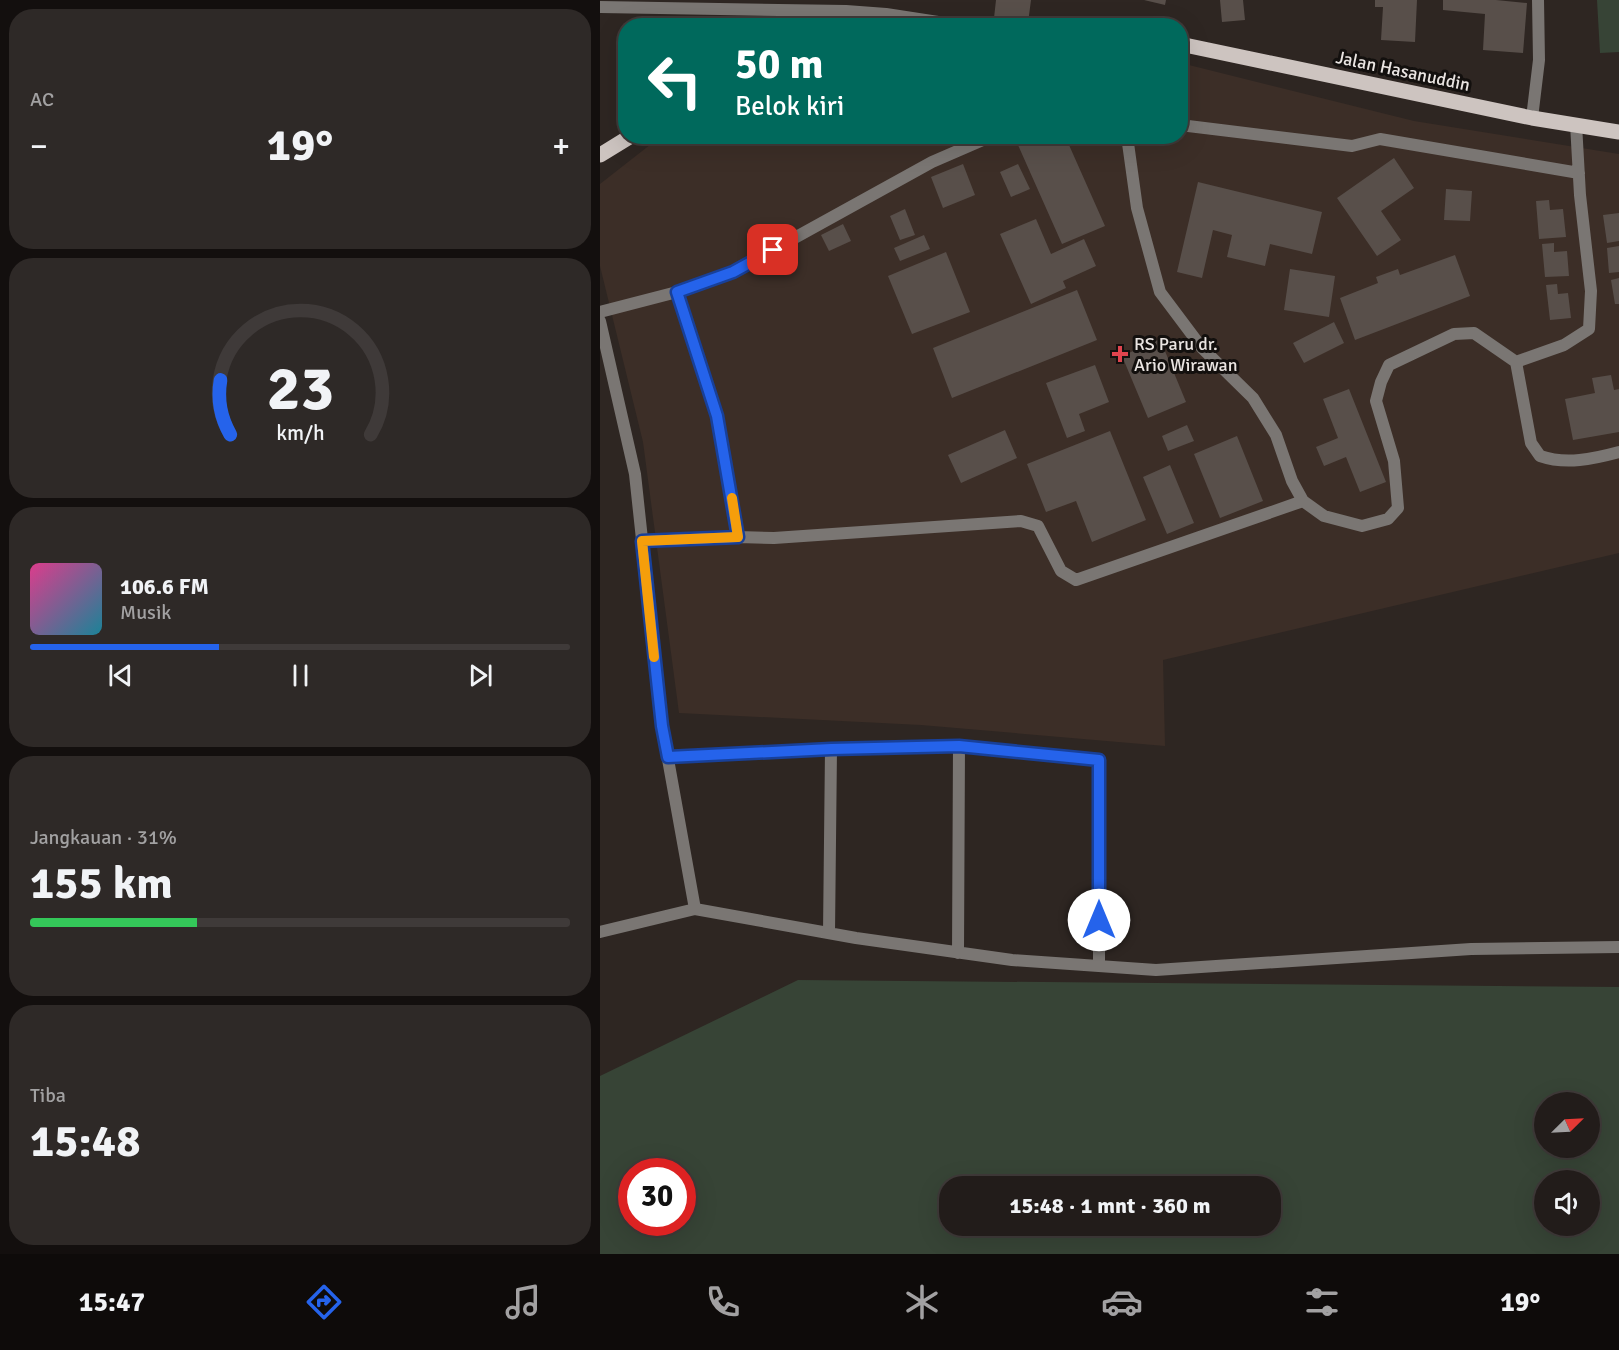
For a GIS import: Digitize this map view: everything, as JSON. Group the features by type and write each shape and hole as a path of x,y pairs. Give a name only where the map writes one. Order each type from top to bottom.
{"main road":[{"name":"Jalan Hasanuddin","path":"1188,46 1532,118 1619,132"},
{"path":"600,155 618,144"}],"street":[{"path":"1532,118 1539,60 1538,0"},
{"path":"600,7 698,5 846,12 904,18"},
{"path":"1516,362 1564,345 1589,330 1591,291 1576,124"},
{"path":"1188,126 1352,146 1380,139 1579,173"},
{"path":"600,312 677,292 733,272 932,162 974,144"},
{"path":"1127,144 1137,208 1160,292 1202,348 1253,398 1276,435 1292,481 1304,501 1324,516 1362,526 1388,519 1398,508 1394,461 1376,401 1381,382 1389,365 1454,334 1474,333 1516,362 1531,443 1540,456 1566,461 1597,458 1619,452"},
{"path":"677,292 717,416 738,537"},
{"path":"600,321 635,474 662,726 695,909"},
{"path":"642,541 738,537 774,538 1021,521 1038,526 1061,571 1076,580 1304,501"},
{"path":"668,757 831,749 959,746 1099,760 1099,966"},
{"path":"958,952 959,746"},
{"path":"829,933 831,749"},
{"path":"600,932 695,909 829,933 1012,960 1156,970 1470,949 1619,947"}],"shaded area":[{"name":"RS Paru dr. Ario Wirawan","path":"1188,65 1414,121 1619,154 1619,553 1163,660 1165,746 921,725 679,713 643,442 600,266 600,184 651,144 1188,144"}],"green space":[{"path":"1597,0 1619,0 1619,52 1600,53"},
{"path":"798,980 1619,987 1619,1254 600,1254 600,1076"}],"building":[{"path":"996,0 1031,0 1029,18 994,18"},
{"path":"1144,0 1166,0 1165,5"},
{"path":"1220,0 1243,0 1245,20 1222,22"},
{"path":"1375,0 1417,0 1415,42 1381,40 1383,7 1375,7"},
{"path":"1443,0 1496,0 1527,3 1523,53 1483,50 1485,14 1443,10"},
{"path":"1069,144 1105,226 1062,244 1018,145"},
{"path":"1394,158 1414,188 1381,211 1401,240 1377,256 1337,198"},
{"path":"963,164 975,195 943,208 931,177"},
{"path":"1018,164 1030,189 1011,197 1000,172"},
{"path":"1198,182 1322,212 1312,254 1270,244 1265,266 1227,257 1232,235 1213,230 1202,278 1177,272"},
{"path":"1446,189 1472,191 1470,221 1444,220"},
{"path":"1549,200 1550,210 1563,209 1566,237 1539,239 1536,201"},
{"path":"905,209 915,235 900,240 890,216"},
{"path":"1619,213 1619,241 1607,243 1603,215"},
{"path":"1036,219 1051,254 1084,239 1096,266 1063,281 1066,288 1031,304 1000,234"},
{"path":"843,224 851,241 829,251 821,235"},
{"path":"924,235 930,249 900,261 894,248"},
{"path":"1554,243 1554,252 1567,251 1569,276 1545,277 1542,244"},
{"path":"1619,246 1619,272 1609,273 1607,248"},
{"path":"946,252 970,312 912,334 888,276"},
{"path":"1455,255 1470,296 1355,340 1340,298 1378,283 1376,277 1398,269 1400,275"},
{"path":"1290,269 1335,276 1329,317 1284,310"},
{"path":"1619,278 1619,304 1615,304 1611,280"},
{"path":"1557,284 1558,294 1568,293 1571,318 1550,320 1546,285"},
{"path":"1077,290 1097,340 952,398 933,348"},
{"path":"1334,322 1344,343 1304,363 1293,343"},
{"path":"1160,339 1186,402 1148,418 1122,356"},
{"path":"1095,365 1109,402 1079,414 1085,431 1067,438 1046,383"},
{"path":"1611,375 1614,390 1619,389 1619,432 1573,440 1565,399 1595,393 1592,378"},
{"path":"1349,389 1386,482 1360,492 1346,457 1324,466 1316,447 1338,438 1323,399"},
{"path":"1187,425 1194,441 1168,451 1162,436"},
{"path":"1005,430 1017,458 961,483 948,455"},
{"path":"1110,431 1146,520 1092,542 1076,501 1046,512 1027,464"},
{"path":"1237,436 1263,501 1220,518 1194,454"},
{"path":"1170,465 1194,523 1167,534 1143,477"}],"slow traffic":[{"path":"654,657 642,541 738,537 732,498"}],"place":[{"name":"RS Paru dr. Ario Wirawan","path":"1120,354"}],"route":[{"path":"773,250 733,272 677,292 717,416 738,537 642,541 662,726 668,757 831,749 959,746 1099,760 1099,920"}]}
